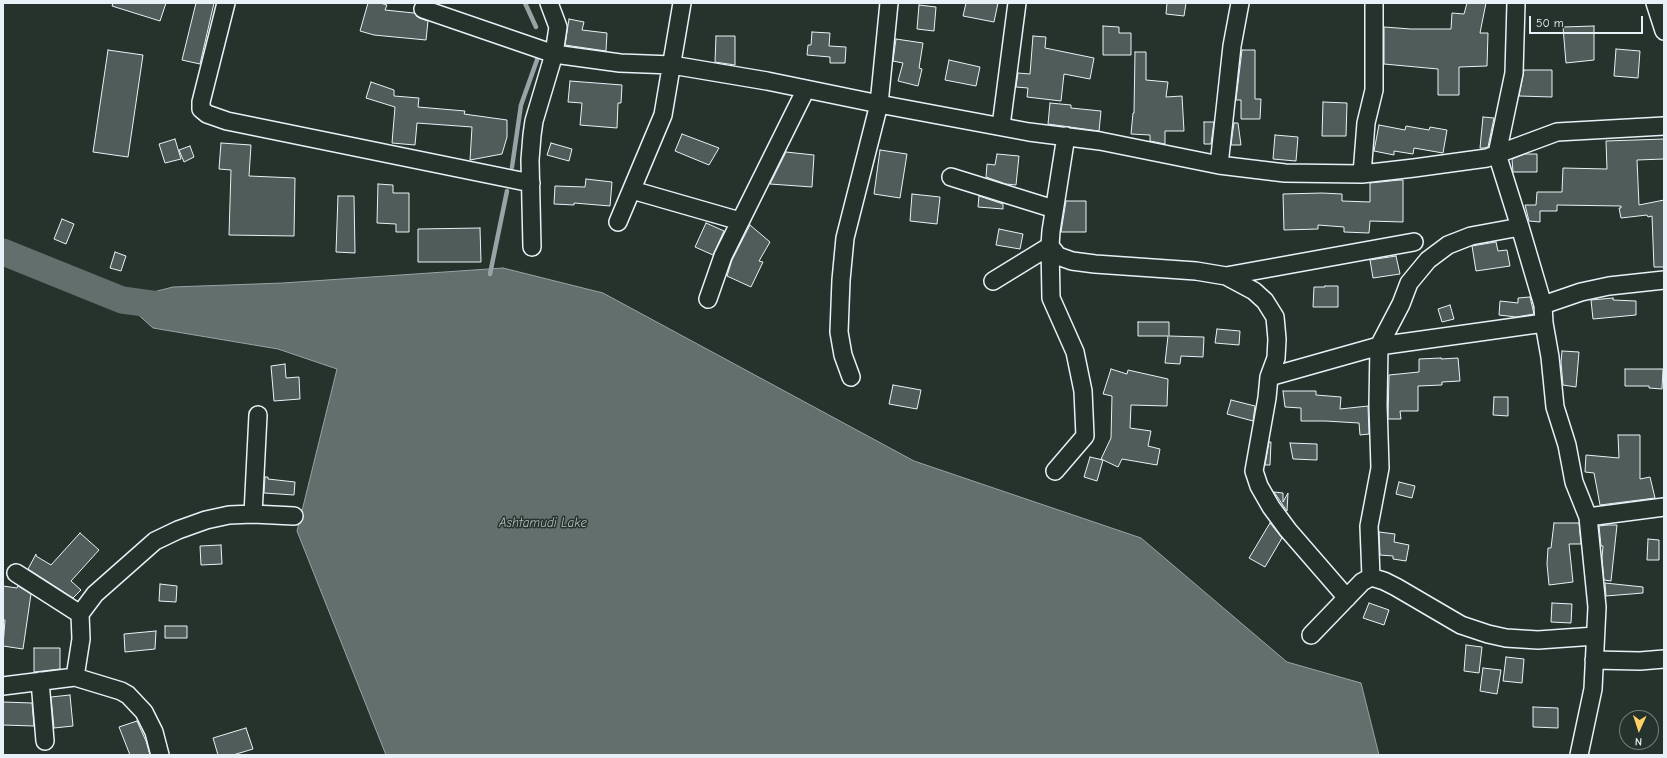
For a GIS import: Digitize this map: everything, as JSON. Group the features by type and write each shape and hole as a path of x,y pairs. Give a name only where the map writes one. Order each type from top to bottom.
{"street":[{"path":"226,3 201,102 201,109 207,114 227,121 531,184"},
{"path":"532,247 530,160 534,121 554,54 558,27 549,3"},
{"path":"618,222 663,115 682,3"},
{"path":"851,377 843,355 838,332 841,280 846,238 879,104 890,3"},
{"path":"1001,126 1017,3"},
{"path":"1219,165 1232,46 1240,3"},
{"path":"1362,174 1366,123 1374,90 1374,3"},
{"path":"1516,3 1514,73 1497,154 1543,305 1555,407 1567,445 1574,482 1588,517 1597,607 1592,690 1579,755"},
{"path":"1655,3 1664,31"},
{"path":"423,8 554,54 620,64 672,65 1001,126 1100,141 1219,165 1285,173 1362,174 1486,158 1557,132 1664,126"},
{"path":"708,299 723,256 806,89"},
{"path":"1054,471 1085,436 1083,391 1075,352 1051,298 1051,231 1066,136"},
{"path":"951,177 1054,209"},
{"path":"632,190 740,221"},
{"path":"1371,577 1369,526 1380,468 1378,404 1379,346 1401,304 1409,282 1428,260 1448,245 1471,236 1520,227"},
{"path":"1226,276 1414,242"},
{"path":"1050,246 1058,256 1072,260 1140,268 1196,271 1226,276 1254,291 1265,301 1275,317 1277,339 1276,358 1269,377 1267,398 1254,471 1259,486 1271,507 1288,530 1347,598"},
{"path":"993,281 1050,246"},
{"path":"1543,305 1581,292 1609,286 1664,280"},
{"path":"1269,377 1379,346 1544,322"},
{"path":"253,514 258,415"},
{"path":"1588,517 1664,507"},
{"path":"75,677 81,639 80,614 95,594 155,541 178,530 206,520 229,515 253,514 294,516"},
{"path":"16,573 80,614"},
{"path":"1311,636 1362,582 1371,577 1396,587 1461,625 1488,634 1506,638 1538,640 1595,636"},
{"path":"1594,660 1640,661 1664,659"},
{"path":"3,686 75,677 121,691 128,695 138,705 146,716 154,732 160,755"},
{"path":"40,681 45,741"}],"water":[{"name":"Ashtamudi Lake","path":"503,268 603,293 914,461 1141,538 1287,662 1361,683 1379,755 386,755 297,531 337,369 278,349 153,328 122,300 173,287 283,283"}],"building":[{"path":"113,3 166,3 160,21 112,6"},
{"path":"196,3 214,3 200,64 182,60"},
{"path":"368,3 380,3 387,5 385,10 414,13 419,18 428,21 426,40 374,35 360,31"},
{"path":"966,3 998,3 994,22 963,16"},
{"path":"1167,3 1186,3 1184,16 1166,14"},
{"path":"1467,3 1486,3 1480,33 1488,33 1487,66 1459,67 1459,95 1438,95 1438,69 1384,64 1384,27 1451,29 1452,13 1464,14"},
{"path":"919,5 936,7 934,31 917,29"},
{"path":"569,19 584,22 582,30 607,33 606,51 565,45"},
{"path":"1103,26 1119,27 1119,33 1131,33 1131,55 1103,55"},
{"path":"1594,26 1594,60 1566,63 1563,27"},
{"path":"812,32 830,33 829,46 846,47 845,63 830,63 830,57 807,55 808,45 811,45"},
{"path":"716,36 735,36 735,65 715,62"},
{"path":"1033,36 1046,37 1045,48 1094,58 1090,79 1064,74 1061,101 1027,97 1028,88 1016,87 1018,73 1030,74"},
{"path":"896,39 923,43 919,68 922,69 918,86 898,81 903,63 893,61"},
{"path":"1616,49 1640,51 1638,78 1614,76"},
{"path":"108,50 143,55 128,157 93,152"},
{"path":"1242,50 1255,50 1255,99 1261,99 1260,119 1241,119 1241,100 1236,100"},
{"path":"1135,52 1146,52 1146,80 1168,82 1166,97 1182,96 1184,131 1165,131 1165,144 1150,141 1150,135 1131,134 1134,113"},
{"path":"949,60 980,67 976,86 945,80"},
{"path":"1524,70 1552,70 1552,97 1519,96"},
{"path":"570,81 622,85 621,103 618,103 617,128 580,125 582,103 568,102"},
{"path":"371,82 394,90 394,96 419,98 418,107 465,111 464,114 507,120 507,137 502,154 470,160 472,127 417,123 415,145 392,143 395,107 366,98"},
{"path":"1323,102 1347,103 1346,136 1322,136"},
{"path":"1050,103 1071,105 1071,108 1101,111 1099,131 1048,124"},
{"path":"1483,117 1494,118 1488,147 1480,148"},
{"path":"1204,122 1214,122 1211,144 1204,144"},
{"path":"1234,123 1238,123 1241,145 1231,145"},
{"path":"1379,125 1405,130 1406,126 1429,130 1430,127 1447,130 1443,153 1414,148 1413,154 1394,151 1394,155 1374,151"},
{"path":"682,134 719,148 709,165 675,151"},
{"path":"1275,135 1298,137 1296,161 1273,159"},
{"path":"175,139 181,159 165,163 159,144"},
{"path":"1664,139 1664,159 1637,160 1639,205 1664,200 1664,267 1654,267 1652,216 1648,217 1647,215 1621,218 1619,208 1621,208 1621,206 1557,205 1557,211 1540,211 1540,222 1529,221 1525,205 1536,205 1537,192 1562,192 1563,168 1607,169 1606,141"},
{"path":"221,143 251,145 249,176 295,178 294,236 229,235 231,170 219,169"},
{"path":"551,143 572,149 569,161 547,155"},
{"path":"190,146 194,157 184,162 179,150"},
{"path":"880,150 907,154 900,198 874,194"},
{"path":"786,152 814,155 812,187 770,184"},
{"path":"997,154 1019,156 1016,185 1006,184 986,177 987,164 995,165"},
{"path":"1525,154 1537,154 1537,172 1513,172 1512,159"},
{"path":"586,179 612,182 610,206 574,203 574,205 554,204 555,186 585,187"},
{"path":"1403,180 1403,222 1370,221 1369,233 1344,232 1344,227 1318,225 1318,229 1284,230 1283,194 1342,194 1342,201 1370,202 1370,183"},
{"path":"378,184 393,185 393,193 409,193 409,232 396,232 396,224 377,223"},
{"path":"912,194 940,197 937,224 910,221"},
{"path":"338,196 354,196 355,253 336,252"},
{"path":"979,196 1003,204 1003,209 978,207"},
{"path":"1066,201 1086,201 1086,232 1061,232"},
{"path":"62,219 74,224 66,244 54,239"},
{"path":"706,223 724,231 713,255 695,247"},
{"path":"750,225 770,242 759,261 763,262 751,287 727,276 732,260"},
{"path":"480,228 481,262 418,262 418,229"},
{"path":"999,229 1023,234 1020,249 996,245"},
{"path":"1496,242 1498,251 1507,250 1510,266 1476,271 1472,246"},
{"path":"115,252 126,256 121,271 110,268"},
{"path":"1396,256 1400,274 1373,278 1370,260"},
{"path":"1338,286 1338,307 1313,307 1314,287"},
{"path":"1530,297 1534,314 1516,317 1499,315 1500,301 1518,303 1518,298"},
{"path":"1613,298 1613,300 1636,301 1636,315 1593,319 1591,300"},
{"path":"1450,305 1454,319 1442,322 1438,309"},
{"path":"1138,322 1169,322 1169,336 1204,337 1203,357 1181,356 1180,364 1165,363 1168,336 1138,336"},
{"path":"1217,329 1240,331 1239,345 1215,343"},
{"path":"1562,351 1579,352 1576,387 1563,385 1561,362"},
{"path":"1458,358 1460,381 1442,382 1442,385 1418,386 1418,411 1400,411 1401,419 1388,419 1389,375 1419,372 1419,359"},
{"path":"285,364 286,378 299,377 300,399 274,401 271,366"},
{"path":"1111,369 1127,374 1128,370 1168,379 1167,406 1131,405 1130,428 1151,431 1148,446 1160,449 1157,465 1122,459 1118,467 1101,459 1111,438 1112,396 1103,394"},
{"path":"1625,369 1663,369 1662,389 1649,388 1649,386 1625,386"},
{"path":"893,385 921,390 917,409 889,404"},
{"path":"1283,391 1316,391 1316,395 1341,397 1340,409 1368,406 1369,434 1360,435 1359,423 1301,421 1301,408 1285,407"},
{"path":"1494,397 1508,397 1508,416 1493,415"},
{"path":"1231,400 1255,406 1253,421 1227,414"},
{"path":"1618,435 1640,435 1640,479 1650,477 1655,498 1600,505 1594,473 1585,472 1586,455 1619,458"},
{"path":"1269,442 1271,442 1270,465 1265,465"},
{"path":"1290,443 1317,444 1317,460 1293,459"},
{"path":"1090,457 1103,460 1097,481 1084,477"},
{"path":"265,477 268,477 268,479 295,482 294,495 264,493"},
{"path":"1399,482 1415,486 1412,498 1396,494"},
{"path":"1274,492 1283,493 1283,502 1288,493 1287,511"},
{"path":"1270,523 1282,538 1265,567 1249,558"},
{"path":"1554,523 1579,523 1581,544 1569,544 1573,582 1549,585 1547,564 1548,548 1551,548"},
{"path":"1617,525 1611,581 1604,580 1602,558 1603,546 1601,546 1599,526"},
{"path":"1379,532 1395,534 1394,542 1409,545 1406,561 1393,559 1393,556 1380,555"},
{"path":"80,533 99,550 71,581 81,590 73,598 28,569 36,554 36,556 51,565"},
{"path":"1648,539 1659,540 1659,560 1647,560"},
{"path":"221,545 222,564 201,565 200,546"},
{"path":"1605,583 1643,587 1643,593 1606,596"},
{"path":"160,584 177,586 176,602 159,601"},
{"path":"3,586 17,588 18,586 31,594 23,649 3,646 5,620 3,620"},
{"path":"1369,603 1389,610 1384,625 1363,618"},
{"path":"1552,603 1572,604 1571,623 1551,622"},
{"path":"165,626 187,626 187,638 165,638"},
{"path":"156,631 155,649 125,652 124,634"},
{"path":"1466,645 1482,647 1479,673 1464,671"},
{"path":"34,648 60,648 60,669 34,672"},
{"path":"1506,657 1524,659 1522,683 1503,681"},
{"path":"1483,668 1501,670 1497,694 1480,691"},
{"path":"70,695 73,726 54,728 51,697"},
{"path":"3,702 32,703 34,726 3,725"},
{"path":"1533,707 1558,708 1558,728 1533,727"},
{"path":"137,721 146,741 150,755 130,755 119,727"},
{"path":"246,728 253,749 233,755 218,755 213,738"}],"waterway":[{"path":"525,3 536,27"},
{"path":"512,167 521,105 537,60 537,51"},
{"path":"490,274 507,191"},
{"path":"3,252 122,300 159,305"}]}
